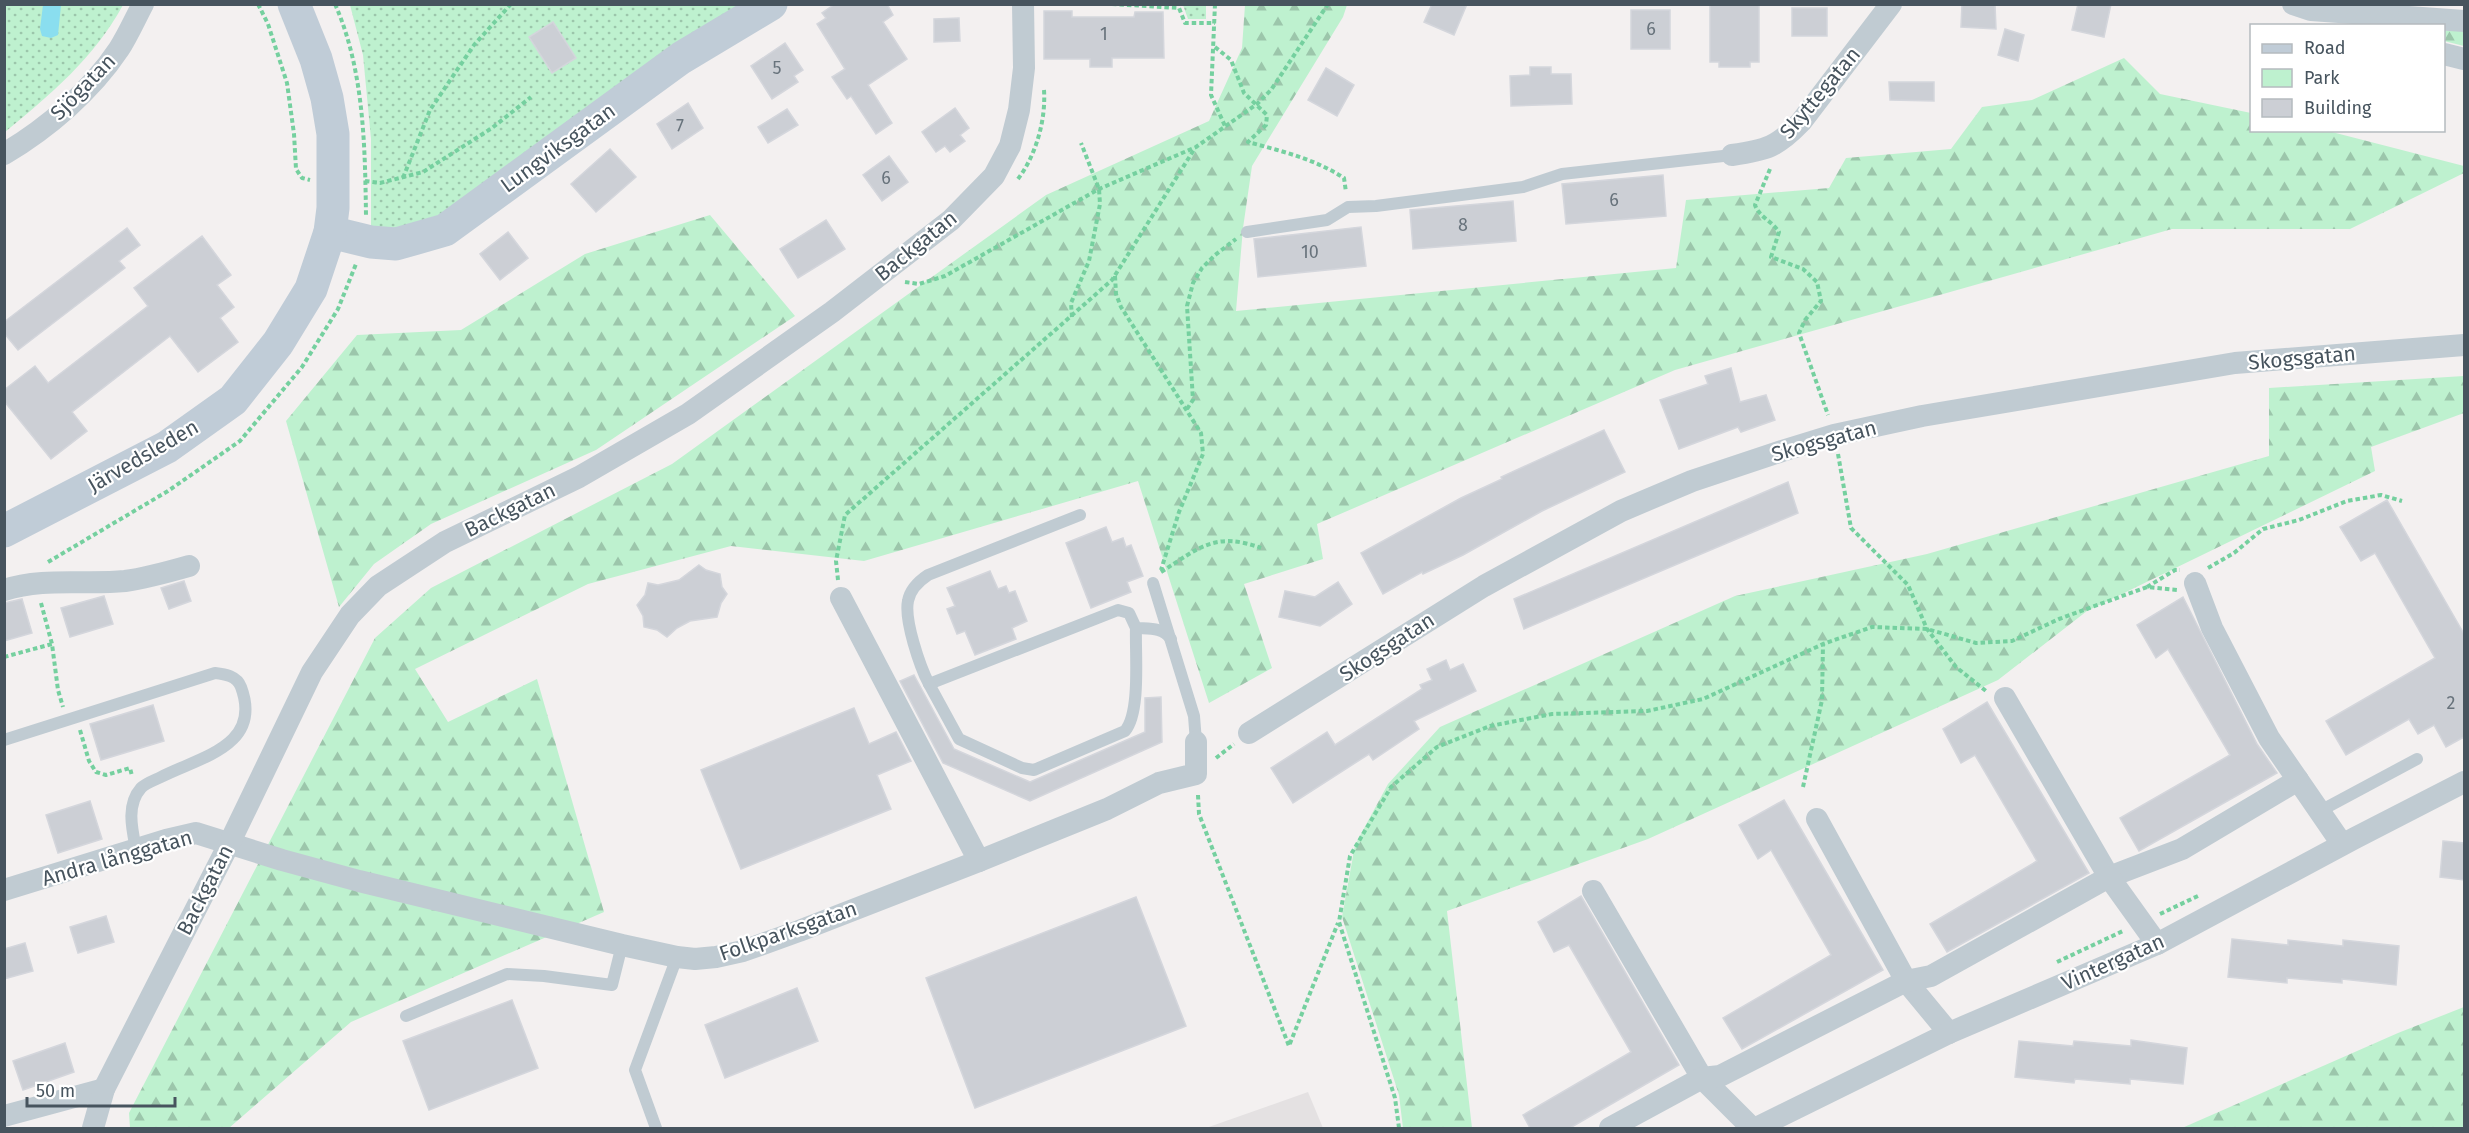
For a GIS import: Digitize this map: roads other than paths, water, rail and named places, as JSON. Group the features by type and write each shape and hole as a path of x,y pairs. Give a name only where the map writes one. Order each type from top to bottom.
{"main road":[{"name":"Järvedsleden","path":"4,531 167,447 233,400 278,344 312,289 330,232 334,180 333,134 327,98 316,59 294,4"},
{"name":"Lungviksgatan","path":"330,232 371,242 396,244 445,230 681,58 771,4"}],"street":[{"name":"Sjögatan","path":"4,154 53,119 100,75 120,47 143,4"},
{"name":"Backgatan","path":"93,1128 105,1089 229,844 312,672 350,615 378,586 445,542 579,477 688,414 832,312 951,220 994,176 1010,146 1019,110 1023,68 1023,4"},
{"name":"Skyttegatan","path":"1732,155 1772,147 1785,139 1802,122 1891,4"},
{"path":"2302,7 2464,21"},
{"path":"2302,7 2350,24"},
{"path":"2445,54 2464,59"},
{"name":"Skogsgatan","path":"1249,733 1484,586 1621,511 1692,481 1834,435 1989,403 2235,363 2464,345"},
{"path":"13,587 125,581 189,566"},
{"path":"2196,578 2212,628 2264,728 2342,844"},
{"path":"841,598 979,861"},
{"path":"2004,698 2109,877 2157,944"},
{"name":"Folkparksgatan","path":"229,844 358,881 622,945 677,957 695,959 716,957 743,951 979,861 1107,809 1159,783 1196,774 1196,742"},
{"path":"1610,1128 1702,1078 1720,1076 1906,981 1931,976 2109,877 2182,849 2298,780"},
{"name":"Vintergatan","path":"1754,1128 1949,1034 2157,944 2342,844 2464,782"},
{"path":"1817,819 1906,981 1949,1034"},
{"name":"Andra långgatan","path":"4,891 135,849 196,833 229,844"},
{"path":"1593,891 1702,1078 1754,1128"},
{"path":"4,1116 105,1089"}],"lane":[{"path":"1247,232 1327,220 1348,207 1376,206 1523,187 1562,174 1732,155"},
{"path":"929,684 1118,610 1129,613 1136,628 1134,710 1130,725 1125,730 1034,770 1022,768 959,739 929,684 919,665 907,608 910,594 915,586 927,575 1080,515"},
{"path":"1157,578 1171,639 1194,716 1196,742"},
{"path":"1136,628 1163,631 1171,639"},
{"path":"4,740 215,673 227,674 240,683 246,701 245,716 241,729 226,746 210,756 142,786 133,802 131,826 135,849"},
{"path":"2320,811 2417,759"},
{"path":"406,1016 507,974 544,976 612,985 622,945"},
{"path":"656,1128 635,1070 677,957"}],"water":[{"path":"43,5 61,5 58,35 51,38 42,36 40,29"}]}
